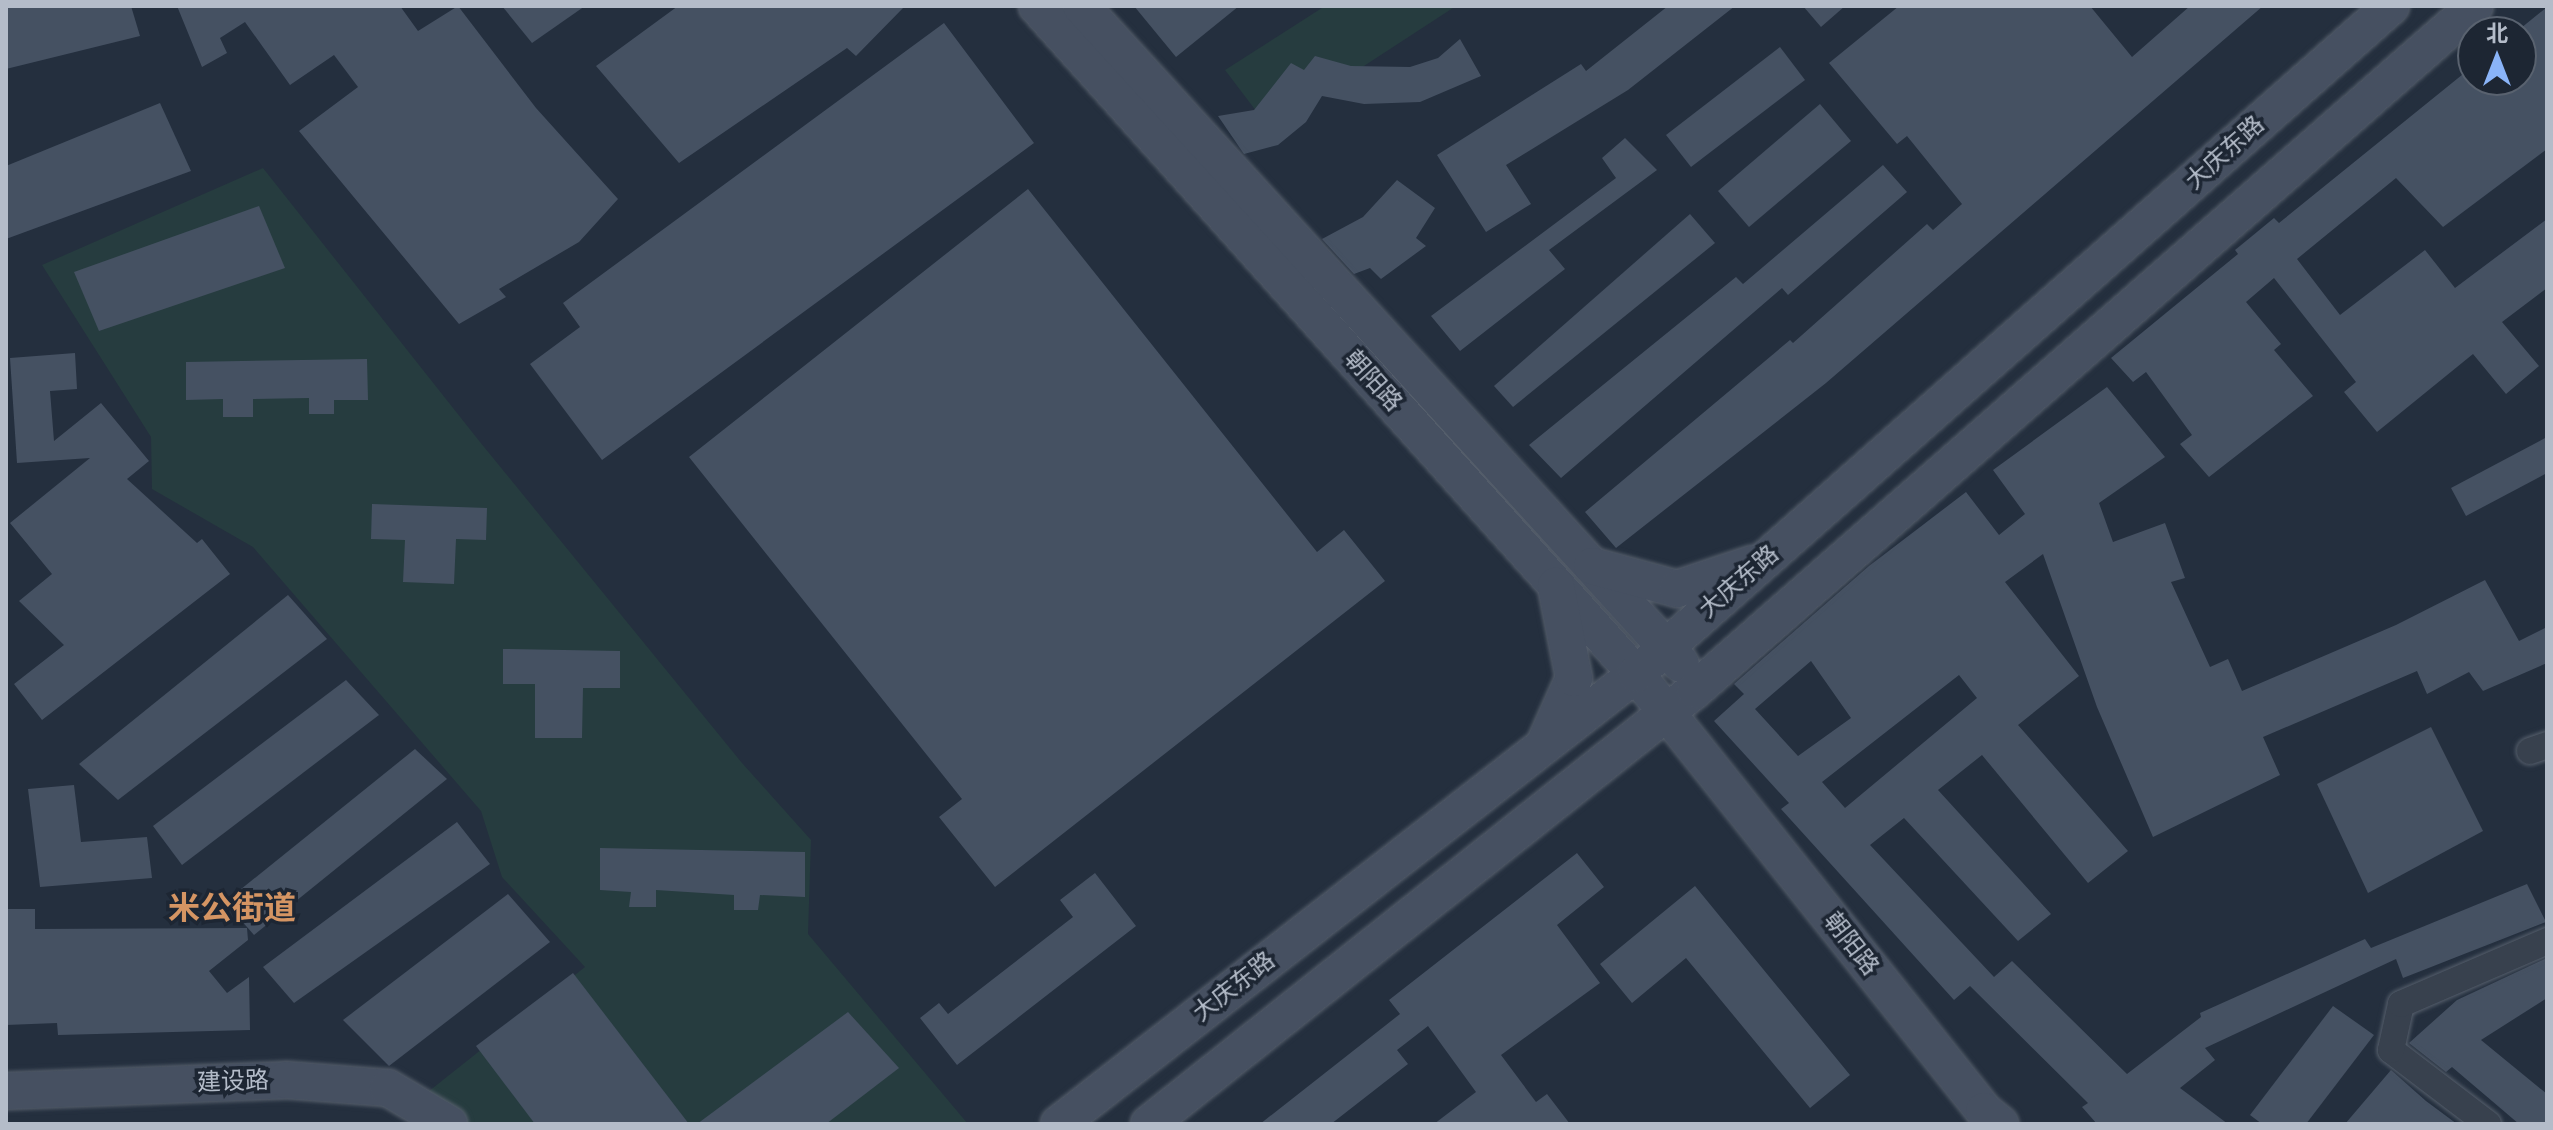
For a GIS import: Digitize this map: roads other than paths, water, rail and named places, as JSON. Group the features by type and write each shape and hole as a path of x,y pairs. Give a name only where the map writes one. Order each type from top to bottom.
{"main road":[{"name":"朝阳路","path":"1037,6 1636,674 1984,1111 2000,1124"},
{"name":"朝阳路","path":"1081,6 1699,686"},
{"name":"大庆东路","path":"1059,1124 1636,674 2391,6"},
{"path":"1149,1124 1699,686 2475,6"},
{"path":"1592,566 1677,589 1765,560"},
{"path":"1544,746 1574,678 1556,584"},
{"path":"1699,686 1705,760"},
{"name":"建设路","path":"6,1091 286,1080 388,1088 449,1124"}],"street":[{"path":"2488,1124 2391,1050 2401,1004 2547,941"}],"district":[{"name":"米公街道","path":"232,909"}]}
